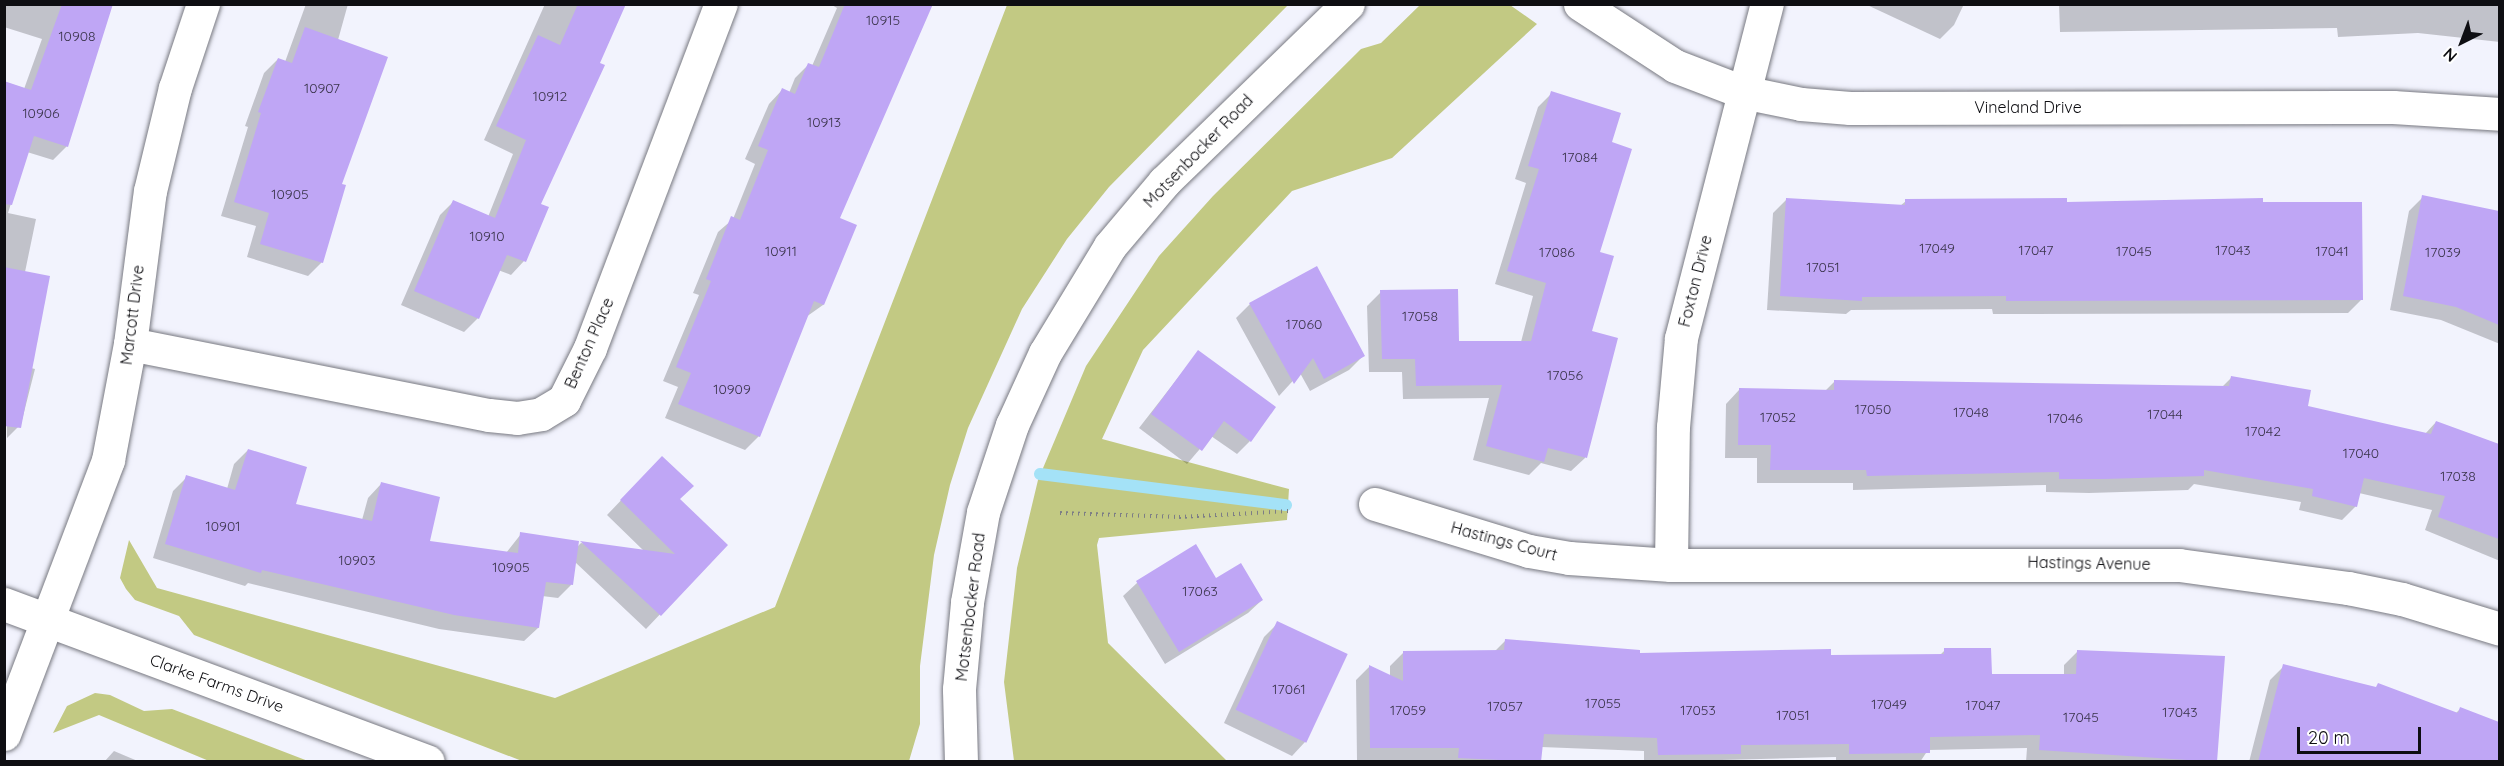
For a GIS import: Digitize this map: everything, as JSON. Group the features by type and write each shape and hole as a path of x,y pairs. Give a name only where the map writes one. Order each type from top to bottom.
{"street":[{"name":"Marcott Drive","path":"4,734 50,621 108,460 130,344 150,191 175,88 203,4"},
{"name":"Benton Place","path":"130,344 489,415 517,417 541,414 564,400 590,348 721,4"},
{"name":"Motsenbocker Road","path":"961,762 959,689 967,602 983,512 1012,425 1045,353 1110,246 1164,182 1348,4"},
{"name":"Vineland Drive","path":"1580,4 1675,66 1743,92 1801,104 1850,108 2393,106 2499,114"},
{"name":"Foxton Drive","path":"1671,565 1674,416 1681,338 1767,4"},
{"name":"Hastings Court","path":"1375,504 1529,551 1569,558 1671,565"},
{"name":"Hastings Avenue","path":"1671,565 2179,565 2348,588 2402,599 2499,629"},
{"name":"Clarke Farms Drive","path":"4,604 429,762"}],"path":[{"path":"1060,513 1179,517 1289,511"}],"green space":[{"path":"1007,5 1288,5 1109,187 1067,239 1022,309 968,428 950,485 934,555 920,666 920,724 909,761 522,761 194,635 179,616 135,600 126,589 120,578 129,540 157,588 555,698 775,607"},
{"path":"1420,5 1510,5 1537,24 1392,158 1292,191 1143,350 1102,439 1289,489 1287,520 1099,538 1097,545 1108,643 1227,761 1014,761 1004,682 1017,568 1038,480 1086,366 1159,256 1213,196 1361,49 1381,43"},
{"path":"95,693 110,695 144,711 172,709 308,761 209,761 99,715 53,733 67,706"}],"building":[{"path":"62,4 113,4 68,147 34,136 12,205 4,204 4,81 31,90"},
{"path":"578,4 626,4 600,63 605,65 541,204 549,207 526,262 507,255 479,319 414,291 453,200 495,218 526,140 496,126 538,35 560,45"},
{"path":"845,4 933,4 840,218 857,225 824,305 814,301 760,437 678,404 691,373 676,367 711,281 706,279 731,216 740,220 768,150 758,146 782,88 795,94 808,63 819,67"},
{"path":"305,27 388,57 342,184 346,185 323,263 260,244 269,213 234,202 261,113 258,112 278,58 292,63"},
{"path":"1551,91 1621,113 1612,142 1632,149 1600,252 1614,256 1592,331 1618,338 1587,458 1548,448 1544,462 1486,446 1502,385 1416,386 1415,359 1382,359 1380,290 1458,289 1459,341 1531,341 1546,283 1507,271 1539,169 1528,166"},
{"path":"2422,195 2499,211 2499,325 2456,307 2403,296"},
{"path":"1786,198 1905,205 1905,199 2067,198 2067,202 2263,198 2263,202 2362,202 2363,300 2006,301 2006,296 1862,297 1862,301 1780,296"},
{"path":"1317,266 1365,356 1324,379 1313,358 1294,384 1249,303"},
{"path":"4,267 50,276 21,428 4,426"},
{"path":"1198,350 1276,407 1251,442 1224,421 1202,451 1151,414"},
{"path":"2231,376 2311,390 2308,406 2431,434 2436,421 2499,444 2499,539 2438,517 2445,496 2364,478 2357,507 2312,496 2313,489 2204,470 2204,476 2059,479 2059,472 1867,476 1866,470 1770,470 1771,445 1738,445 1739,388 1834,390 1834,380 2229,386"},
{"path":"248,449 307,467 296,504 372,521 381,482 440,497 430,541 518,553 520,532 579,541 573,585 546,582 539,628 454,615 262,570 261,573 165,544 186,475 235,490"},
{"path":"662,456 694,486 680,499 728,545 661,616 580,541 675,554 620,500"},
{"path":"1196,544 1216,578 1241,563 1263,600 1179,652 1136,581"},
{"path":"1277,621 1348,654 1306,743 1236,710"},
{"path":"1505,639 1640,650 1640,653 1831,649 1831,655 1944,654 1944,648 1991,648 1992,674 2076,674 2077,650 2225,656 2217,762 2039,750 2040,735 1930,737 1930,753 1849,754 1849,744 1741,745 1741,754 1658,755 1657,738 1544,734 1541,762 1458,758 1459,748 1370,748 1369,665 1403,681 1403,651 1504,650"},
{"path":"2283,664 2376,687 2378,683 2458,713 2460,707 2499,722 2499,762 2258,762"}],"waterway":[{"path":"1040,474 1286,505"}]}
